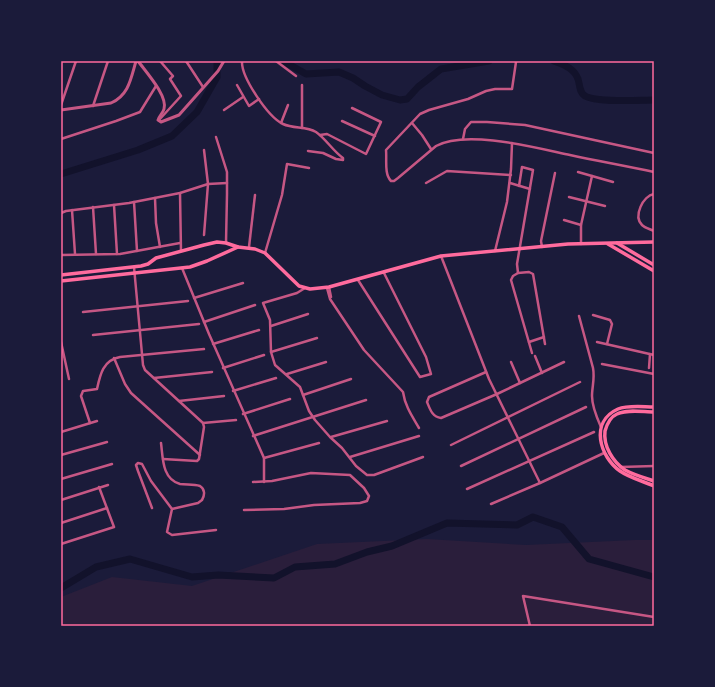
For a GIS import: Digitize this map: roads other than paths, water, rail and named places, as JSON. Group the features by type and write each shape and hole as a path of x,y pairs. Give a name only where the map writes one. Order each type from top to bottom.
{"main road":[{"path":"61,275 134,267 148,264 156,258 211,243 249,248 265,253 295,282 305,288 328,288 441,256 542,246 654,242"},
{"path":"607,243 654,272"},
{"path":"617,243 654,265"},
{"path":"61,281 182,268 203,263 238,247"},
{"path":"148,264 149,271"},
{"path":"654,407 619,408 608,416 601,427 600,439 604,453 614,466 621,472 654,486"},
{"path":"654,412 619,413 609,421 605,434 606,444 612,456 622,467 629,472 654,481"}],"street":[{"path":"61,105 76,61"},
{"path":"92,106 108,61"},
{"path":"61,110 111,103 123,96 137,61"},
{"path":"137,61 163,95 165,102 164,108 158,118 159,120"},
{"path":"159,120 181,96 170,79 173,76 160,61"},
{"path":"186,61 203,87"},
{"path":"159,120 161,122 179,115 218,71 224,61"},
{"path":"242,61 244,73 258,99 266,110 281,123 288,126 314,131 320,135 336,153 343,158 343,160 336,159 323,153 308,151"},
{"path":"276,61 296,76"},
{"path":"516,62 512,89 490,90 468,99 420,114 386,150 387,174 391,182 398,178 431,149 442,142 463,139 512,143 654,172"},
{"path":"236,85 249,106 258,99"},
{"path":"302,85 302,128"},
{"path":"61,139 140,112 156,86"},
{"path":"224,110 243,97"},
{"path":"281,123 288,105"},
{"path":"320,135 325,134 366,154 381,122 352,108"},
{"path":"342,121 375,136"},
{"path":"463,139 464,129 471,122 487,122 525,125 654,153"},
{"path":"412,124 422,135 431,149"},
{"path":"216,137 227,172 226,244"},
{"path":"495,251 510,183 512,143"},
{"path":"204,150 208,184 204,235"},
{"path":"265,253 282,195 287,164 309,168"},
{"path":"518,273 517,264 533,170 522,167 519,186"},
{"path":"426,182 447,172 511,174"},
{"path":"578,172 613,182"},
{"path":"542,246 541,241 555,173"},
{"path":"581,244 581,225 592,176"},
{"path":"61,213 72,210 155,198 180,193 208,184 227,183"},
{"path":"510,183 530,189"},
{"path":"180,193 181,251"},
{"path":"654,194 644,200 639,218 643,227 654,231"},
{"path":"249,248 255,195"},
{"path":"569,197 605,206"},
{"path":"155,198 156,223 160,247"},
{"path":"134,202 137,251"},
{"path":"114,205 117,254"},
{"path":"92,207 96,254"},
{"path":"72,210 75,254"},
{"path":"564,220 581,225"},
{"path":"61,255 117,254 180,243"},
{"path":"441,256 486,372 540,483"},
{"path":"134,267 145,370 203,423 204,427 201,455 197,461 163,459"},
{"path":"182,268 223,368 264,458 264,482"},
{"path":"358,280 420,377 432,374 426,357 384,272"},
{"path":"532,353 511,280 513,276 518,273 529,272 533,274 545,344"},
{"path":"194,298 243,283"},
{"path":"305,288 297,294 263,303 270,320 271,352 275,365 300,387 312,417 342,448 356,466 367,475 374,475 423,457"},
{"path":"328,288 330,299 364,350 403,392 409,411 420,428"},
{"path":"83,312 188,301"},
{"path":"204,322 255,305"},
{"path":"271,326 308,314"},
{"path":"593,315 610,320 612,324 607,344"},
{"path":"579,316 593,368 593,404 601,427"},
{"path":"93,335 199,324"},
{"path":"213,344 259,330"},
{"path":"529,342 544,337"},
{"path":"271,352 317,338"},
{"path":"61,342 69,379"},
{"path":"597,342 652,354 649,368"},
{"path":"90,422 81,396 83,391 97,389 99,376 107,362 114,358 204,349"},
{"path":"223,368 264,355"},
{"path":"535,356 542,373"},
{"path":"114,358 124,384 130,393 201,455"},
{"path":"286,374 326,362"},
{"path":"510,362 520,383"},
{"path":"486,372 429,397 427,402 432,413 436,417 441,418 497,394 564,362"},
{"path":"602,364 654,374"},
{"path":"154,378 212,372"},
{"path":"234,391 276,378"},
{"path":"302,395 351,379"},
{"path":"451,445 580,382"},
{"path":"179,401 224,396"},
{"path":"243,414 290,399"},
{"path":"253,436 366,400"},
{"path":"461,466 586,407"},
{"path":"203,423 236,420"},
{"path":"61,432 97,421"},
{"path":"330,437 387,421"},
{"path":"467,489 594,432"},
{"path":"350,457 419,436"},
{"path":"61,455 107,442"},
{"path":"161,443 166,472 173,480 179,483 203,487 204,491 202,500 198,503 172,509"},
{"path":"264,458 320,443"},
{"path":"491,504 604,453"},
{"path":"152,508 136,465 138,463 142,464 151,481 172,509 167,532 172,536 216,530"},
{"path":"61,479 112,464"},
{"path":"622,467 654,466"},
{"path":"244,510 284,509 314,505 360,503 367,501 369,496 369,493 350,475 311,473 264,482 253,482"},
{"path":"61,500 108,485"},
{"path":"61,544 114,527 99,487"},
{"path":"61,523 107,508"},
{"path":"530,626 523,596 654,618"}],"waterway":[{"path":"61,174 138,150 172,136 197,112 217,77 217,61"},
{"path":"283,61 306,74 339,72 353,78 382,95 400,100 407,99 418,87 441,69 489,61"},
{"path":"554,61 568,67 574,72 585,96 599,100 654,100"},
{"path":"61,588 96,567 130,559 192,577 218,575 274,578 295,567 335,564 367,552 392,546 447,523 517,525 533,517 562,527 589,559 654,577"}]}
